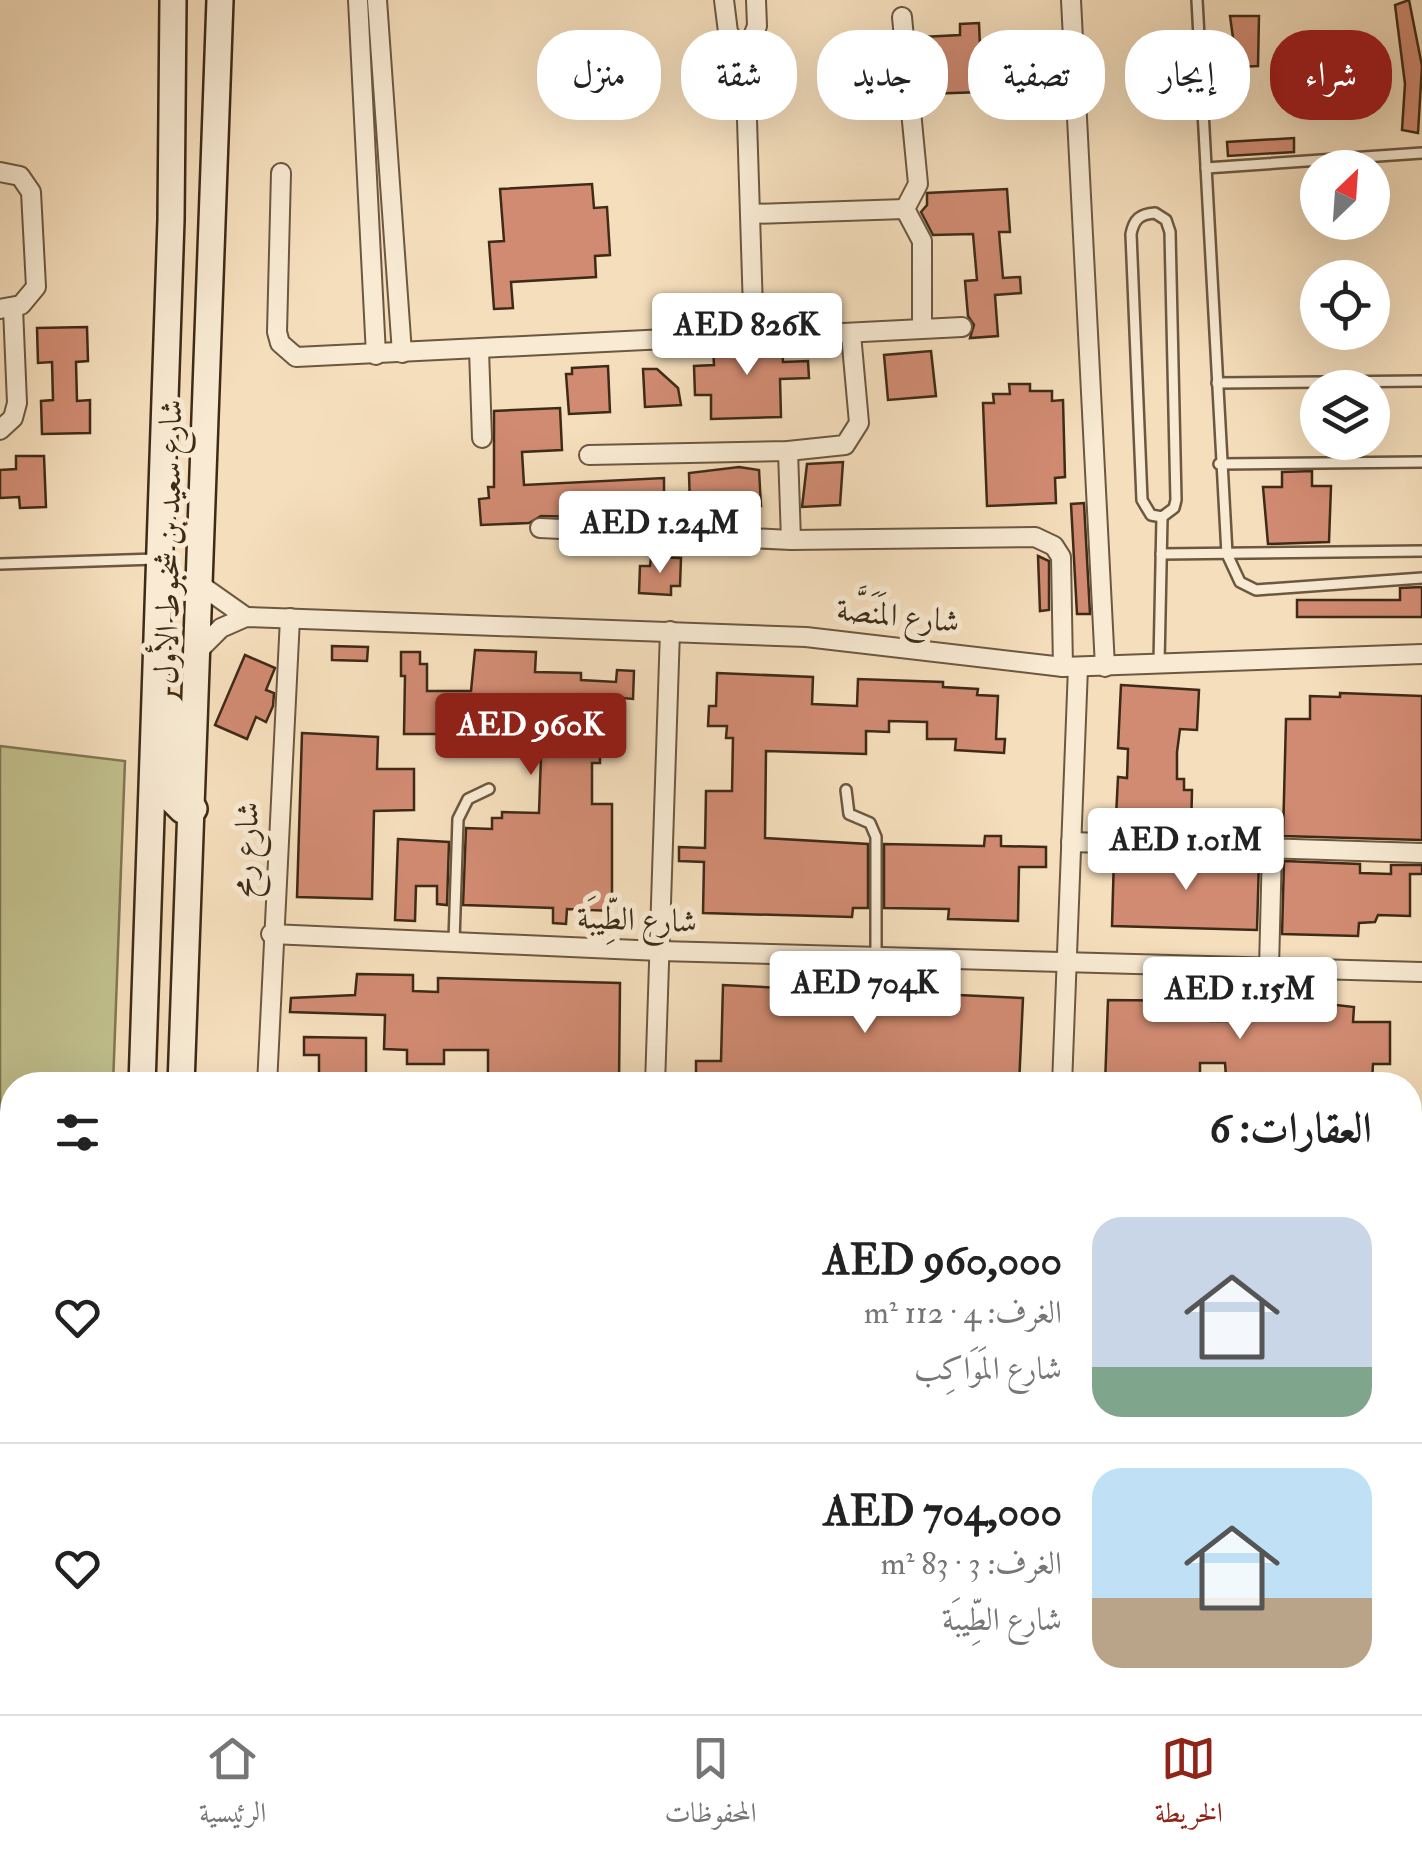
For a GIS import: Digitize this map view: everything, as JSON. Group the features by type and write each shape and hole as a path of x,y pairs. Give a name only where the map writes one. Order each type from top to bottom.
{"main road":[{"name":"شارع سعيد بن شخبوط الأول","path":"142,1072 171,220 173,0"},
{"name":"شارع سعيد بن شخبوط الأول","path":"182,1072 200,649 206,338 220,0"},
{"path":"171,220 187,220 194,228 192,306 206,338"},
{"path":"156,656 171,691 170,798 182,810 194,809"}],"street":[{"path":"358,0 376,354"},
{"path":"377,0 402,353"},
{"path":"724,0 728,30"},
{"path":"755,30 756,0"},
{"path":"1071,0 1106,666"},
{"path":"902,17 918,184 905,210"},
{"path":"747,120 753,310"},
{"path":"0,172 20,176 31,192 36,286 28,301 7,308 17,403 13,418 0,430"},
{"path":"281,173 280,343 296,358 707,337 736,316 753,310 808,332 851,334 962,327"},
{"path":"751,214 905,210"},
{"path":"905,210 922,241 922,328"},
{"path":"590,454 838,448 857,432 851,334"},
{"path":"479,350 482,438"},
{"path":"788,451 791,540"},
{"path":"540,528 791,540 1045,540 1061,557 1071,667 1071,842 1062,1072"},
{"path":"202,586 246,616"},
{"path":"200,649 220,628 246,616"},
{"name":"شارع المَنَصَّة","path":"246,616 670,630 906,645 1071,667 1422,654"},
{"name":"شارع رمح","path":"267,1072 271,934 290,618"},
{"path":"656,1072 670,630"},
{"path":"1071,842 1422,853"},
{"path":"1270,968 1272,848"},
{"name":"شارع الطِّيبَة","path":"271,934 660,951 1422,972"}],"lane":[{"path":"1197,0 1227,554 1240,582 1256,590 1422,578"},
{"path":"1206,168 1422,153"},
{"path":"1155,213 1166,220 1170,232 1174,385 1176,500 1174,508 1162,517 1152,515 1142,500 1131,234 1134,222 1143,214 1155,213"},
{"path":"1217,382 1422,381"},
{"path":"1220,464 1422,462"},
{"path":"1160,663 1162,517"},
{"path":"1161,554 1422,552"},
{"path":"0,564 159,559"},
{"path":"454,944 458,819 468,799 489,790"},
{"path":"846,790 848,814 870,824 876,837 876,956"},
{"path":"1345,1714 1366,1714"}],"shaded area":[{"path":"0,746 125,761 113,1072 0,1072"}],"building":[{"path":"1409,0 1422,66 1418,133 1402,130 1405,84 1395,5"},
{"path":"1230,16 1259,16 1258,66 1250,66 1250,30 1232,30"},
{"path":"979,23 979,30 968,30 968,92 948,93 948,36 960,35 960,24"},
{"path":"1294,138 1294,152 1228,156 1227,142"},
{"path":"592,184 594,208 607,207 610,255 595,256 596,277 511,282 513,308 494,309 489,242 504,241 500,189"},
{"path":"1007,189 1010,232 999,232 1003,278 1020,277 1021,293 995,295 998,336 970,338 974,325 968,316 965,281 977,280 973,234 933,235 921,212 927,205 927,193"},
{"path":"87,327 88,361 76,362 77,401 90,400 90,433 42,434 41,401 53,400 52,362 38,363 37,328"},
{"path":"739,329 756,341 782,341 783,362 808,361 809,378 780,379 781,417 711,419 711,395 695,395 694,366 714,365 713,348 728,343"},
{"path":"931,351 936,396 888,400 884,355"},
{"path":"608,366 610,412 569,414 566,374 572,374 572,368"},
{"path":"643,369 657,369 678,388 681,405 645,407"},
{"path":"1009,384 1030,384 1030,391 1052,391 1052,401 1063,400 1065,477 1055,478 1056,503 987,506 983,403 994,403 993,394 1010,394"},
{"path":"560,408 562,450 522,452 524,485 664,478 664,506 581,508 582,517 541,516 529,523 481,525 479,499 489,498 488,487 494,487 494,411"},
{"path":"16,456 44,456 46,507 20,508 19,497 0,498 0,470 16,469"},
{"path":"843,462 840,505 802,507 807,464"},
{"path":"739,467 759,470 761,506 690,508 689,473"},
{"path":"1312,471 1312,486 1331,486 1329,542 1268,544 1263,487 1282,487 1282,472"},
{"path":"1084,503 1090,614 1077,614 1071,504"},
{"path":"1038,556 1049,561 1049,610 1040,611"},
{"path":"651,557 681,558 680,586 671,586 671,595 639,593 640,566 650,566"},
{"path":"1422,587 1422,617 1297,617 1297,600 1400,600 1400,588"},
{"path":"332,646 368,647 367,661 332,660"},
{"path":"475,650 536,652 535,672 581,673 581,680 616,682 617,670 634,671 633,699 611,697 610,740 600,740 600,763 592,763 592,804 612,804 612,911 567,909 566,924 553,923 553,908 463,905 466,828 492,829 492,818 502,818 502,812 539,813 541,756 488,756 488,734 404,734 405,676 401,676 401,652 420,652 420,664 427,664 427,691 471,691"},
{"path":"245,655 275,668 266,690 274,693 273,706 266,722 256,717 247,739 215,725"},
{"path":"717,673 813,677 812,704 857,706 858,679 943,682 943,687 978,689 977,695 998,696 996,739 1005,739 1004,753 955,750 956,739 927,739 927,722 889,721 889,732 866,731 866,754 766,751 765,838 868,844 868,908 853,908 852,917 703,913 704,862 679,861 679,847 705,848 706,791 732,791 733,738 726,738 727,726 708,726 709,706 716,706"},
{"path":"1121,685 1199,690 1197,730 1180,729 1177,752 1177,779 1184,779 1184,790 1192,790 1191,833 1139,832 1140,818 1116,817 1118,777 1127,778 1128,749 1118,748"},
{"path":"1340,693 1422,696 1422,840 1283,836 1286,719 1310,719 1310,696 1340,697"},
{"path":"302,733 378,737 377,769 414,769 414,810 374,811 372,899 297,897"},
{"path":"985,836 1001,836 1001,846 1046,847 1046,867 1019,867 1018,921 948,919 949,909 884,908 884,844 984,846"},
{"path":"398,839 449,842 447,905 437,904 437,886 416,886 415,921 395,920"},
{"path":"1114,856 1259,860 1257,930 1112,926"},
{"path":"1284,861 1360,864 1360,873 1391,874 1391,865 1422,865 1422,874 1410,874 1410,916 1378,915 1375,922 1359,923 1358,936 1282,934"},
{"path":"357,974 413,975 413,991 438,992 438,978 620,983 619,1072 488,1072 488,1050 444,1050 444,1064 407,1064 407,1050 384,1049 385,1015 290,1012 291,998 355,995"},
{"path":"860,975 894,976 894,992 1023,998 1020,1072 696,1072 696,1061 721,1061 723,985 860,992"},
{"path":"1243,992 1259,992 1259,1004 1354,1007 1353,1022 1390,1022 1390,1064 1373,1064 1373,1072 1226,1072 1225,1063 1200,1063 1200,1072 1105,1072 1108,1000 1211,1001 1211,1021 1242,1021"},
{"path":"304,1037 366,1038 366,1072 319,1072 319,1055 304,1055"}]}
